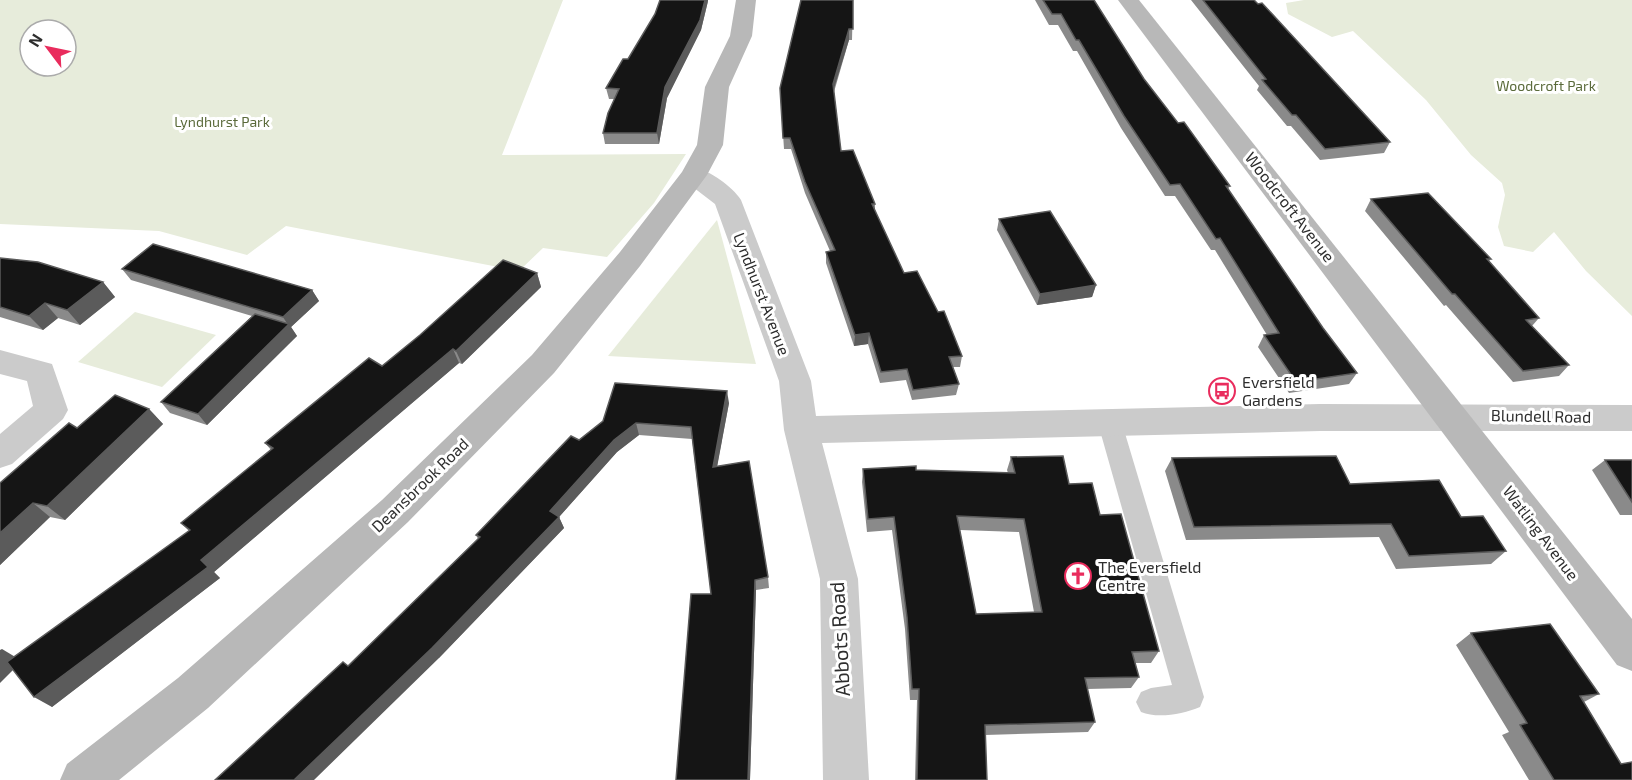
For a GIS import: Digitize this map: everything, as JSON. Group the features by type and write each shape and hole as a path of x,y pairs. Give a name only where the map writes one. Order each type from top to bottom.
{"street":[{"path":"702,160 717,87 741,36 746,0"},
{"name":"Woodcroft Avenue","path":"1128,0 1451,414"},
{"name":"Lyndhurst Avenue","path":"702,160 727,200 795,381 801,430"},
{"name":"Deansbrook Road","path":"83,780 194,693 395,511 543,364 630,259 702,160"},
{"path":"0,362 41,373 51,410 0,454"},
{"path":"801,430 1109,420 1451,414"},
{"name":"Blundell Road","path":"1451,414 1632,418"},
{"name":"Watling Avenue","path":"1451,414 1632,651"},
{"name":"Abbots Road","path":"801,430 839,579 846,780"}],"lane":[{"path":"1109,420 1190,698 1151,702"}],"green space":[{"name":"Lyndhurst Park","path":"0,0 563,0 502,155 686,154 654,203 607,257 543,248 519,271 286,226 247,255 159,231 0,224"},
{"name":"Woodcroft Park","path":"1304,0 1632,0 1632,316 1586,271 1554,232 1533,252 1504,246 1498,227 1505,195 1502,183 1471,155 1426,100 1353,31 1332,37 1288,14 1286,3"},
{"path":"717,220 756,364 608,356"},
{"path":"135,312 216,335 162,387 78,362"}],"building":[{"path":"660,0 705,0 700,20 665,87 657,133 603,133 608,113 619,89 606,88 623,59 628,59 655,14"},
{"path":"801,0 853,0 853,29 849,29 833,84 841,151 853,150 875,204 872,204 904,273 917,271 938,312 944,311 962,356 949,357 959,384 913,390 907,369 881,372 869,333 855,335 826,252 835,250 805,182 790,138 783,138 780,88"},
{"path":"1043,0 1094,0 1144,79 1178,123 1184,122 1230,186 1226,186 1323,328 1357,373 1296,382 1264,335 1279,333 1220,238 1216,239 1180,184 1170,185 1124,116 1079,40 1076,40 1061,14 1052,14"},
{"path":"1203,0 1254,0 1258,4 1262,3 1390,142 1325,149 1262,80 1266,79"},
{"path":"1428,193 1491,259 1487,259 1539,318 1526,320 1569,365 1523,371 1455,294 1452,294 1371,199"},
{"path":"1050,211 1096,285 1040,294 999,219"},
{"path":"153,244 312,290 283,317 122,269"},
{"path":"0,258 38,262 103,282 67,310 45,303 29,316 0,307"},
{"path":"503,260 537,273 456,351 453,349 201,560 208,567 34,697 7,662 190,530 181,523 273,448 265,443 369,358 382,366"},
{"path":"255,314 289,324 198,414 161,402"},
{"path":"615,383 727,391 713,467 749,461 768,577 755,580 748,780 676,780 691,594 711,594 691,427 636,423 614,440 550,511 559,517 432,648 294,780 215,780 343,662 348,666 480,537 476,535 571,436 579,440 603,421"},
{"path":"115,395 149,409 47,506 33,503 0,533 0,483 69,423 77,428"},
{"path":"1063,456 1069,484 1092,483 1100,515 1121,514 1159,651 1132,652 1139,677 1085,678 1095,722 985,725 987,780 917,780 919,689 912,689 907,617 894,517 868,519 863,469 916,466 916,470 1015,473 1011,457","holes":["957,516 1024,519 1042,612 976,614"]},
{"path":"1336,456 1350,484 1439,480 1461,517 1483,516 1506,551 1409,556 1391,524 1194,527 1172,458"},
{"path":"1605,460 1632,460 1632,502"},
{"path":"1550,624 1599,694 1580,696 1621,764 1632,762 1632,780 1554,780 1520,725 1527,723 1471,633"}],"place":[{"name":"Eversfield Gardens","path":"1222,391"},
{"name":"The Eversfield Centre","path":"1078,576"}]}
